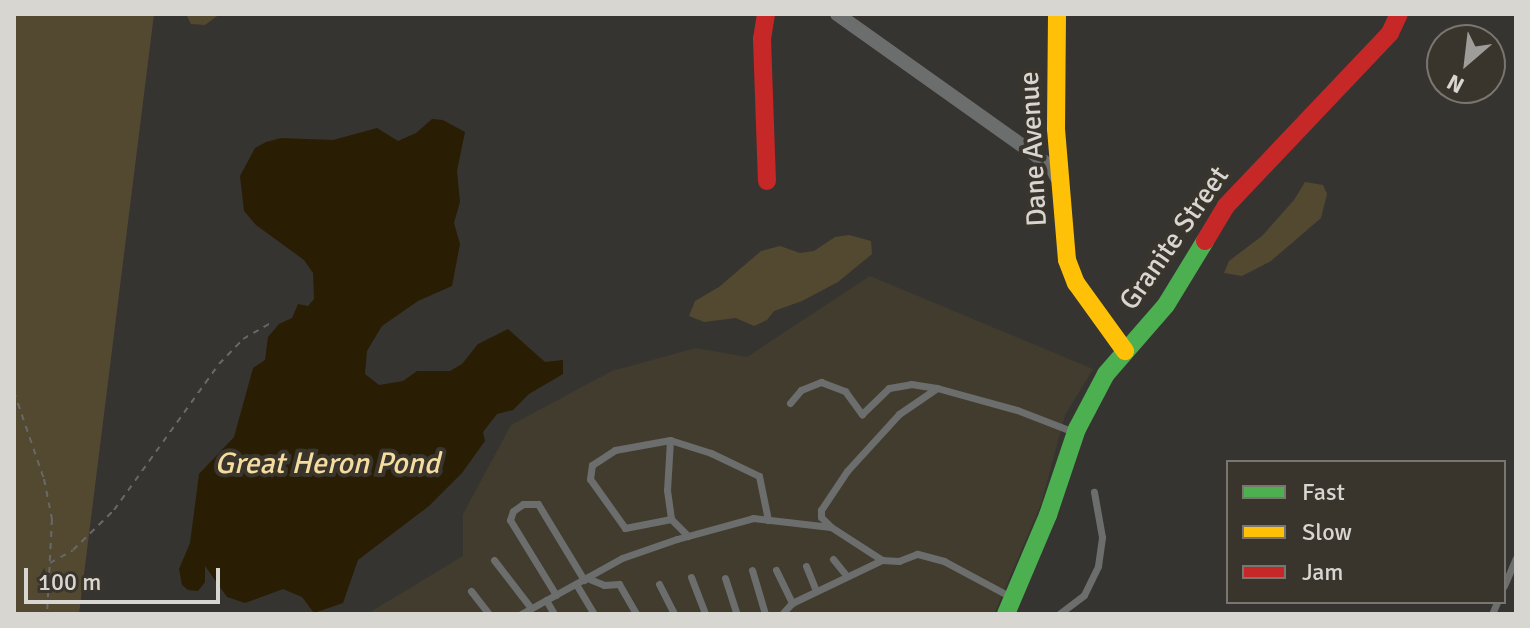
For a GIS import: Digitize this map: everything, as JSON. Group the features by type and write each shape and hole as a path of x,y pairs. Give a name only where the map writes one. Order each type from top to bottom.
{"street":[{"path":"766,14 762,39 767,181"},
{"path":"837,14 1045,162 1052,168 1061,187"},
{"name":"Dane Avenue","path":"1057,14 1056,129 1067,260 1075,280 1125,351"},
{"name":"Granite Street","path":"1009,606 1048,515 1090,400 1125,351 1166,305 1226,206 1390,33 1399,14"}],"lane":[{"path":"790,403 801,390 821,382 845,391 862,414 889,388 911,384 1017,410 1076,433"},
{"path":"882,560 831,527 821,517 821,510 847,471 899,414 937,388"},
{"path":"671,519 625,528 590,479 592,465 615,450 670,440 711,453 759,476 768,520"},
{"path":"670,440 667,490 671,519 688,536"},
{"path":"1059,614 1084,595 1098,566 1102,537 1094,492"},
{"path":"556,595 510,520 513,511 523,504 538,504 583,581 594,614"},
{"path":"522,614 622,558 688,536 753,518 831,527"},
{"path":"782,614 792,603 882,560 899,561 917,554 944,561 1009,606"},
{"path":"1506,581 1516,558"},
{"path":"833,559 847,576"},
{"path":"494,560 531,608"},
{"path":"806,566 816,591"},
{"path":"752,570 765,614"},
{"path":"776,570 792,603"},
{"path":"691,577 705,614"},
{"path":"725,578 737,614"},
{"path":"583,581 619,584 636,614"},
{"path":"659,584 674,614"},
{"path":"471,591 489,614"},
{"path":"546,600 554,614"}],"path":[{"path":"50,563 73,550 114,510 219,364 243,339 271,323"},
{"path":"14,392 44,479 52,519 47,614"}],"shaded area":[{"path":"14,14 154,14 79,614 14,614"},
{"path":"186,14 220,14 205,25 191,24"},
{"path":"1305,182 1323,185 1327,194 1321,218 1271,261 1242,276 1224,273 1229,261 1262,236 1294,200"},
{"path":"849,235 871,241 872,254 838,282 802,301 774,311 767,320 754,326 736,318 704,322 689,316 695,301 719,287 761,251 780,246 800,253 814,251 835,237"},
{"path":"870,276 1093,369 1065,415 1041,504 994,614 367,614 463,556 463,514 511,425 612,371 696,348 747,357"}],"water":[{"name":"Great Heron Pond","path":"432,119 443,120 465,132 457,171 460,202 454,223 460,244 452,286 418,301 382,326 367,351 365,374 379,385 403,381 417,371 450,371 462,364 478,344 508,329 545,362 563,360 563,374 529,394 513,410 497,414 483,432 485,441 462,473 429,506 358,560 343,603 314,613 302,597 283,589 245,603 227,597 205,566 205,582 198,591 188,590 182,585 179,569 190,543 199,474 234,437 253,368 265,360 268,337 279,324 292,318 298,304 308,306 314,299 313,273 304,260 256,225 244,211 240,176 255,148 266,142 281,138 333,140 377,128 398,141 416,133"}],"traffic: fast":[{"path":"1006,614 1048,515 1077,429 1106,374 1166,305 1205,241"}],"traffic: slow":[{"path":"1057,14 1056,129 1067,260 1076,283 1125,351"}],"traffic: jam":[{"path":"766,14 762,39 767,181"},
{"path":"1205,241 1226,206 1390,33 1399,14"}]}
